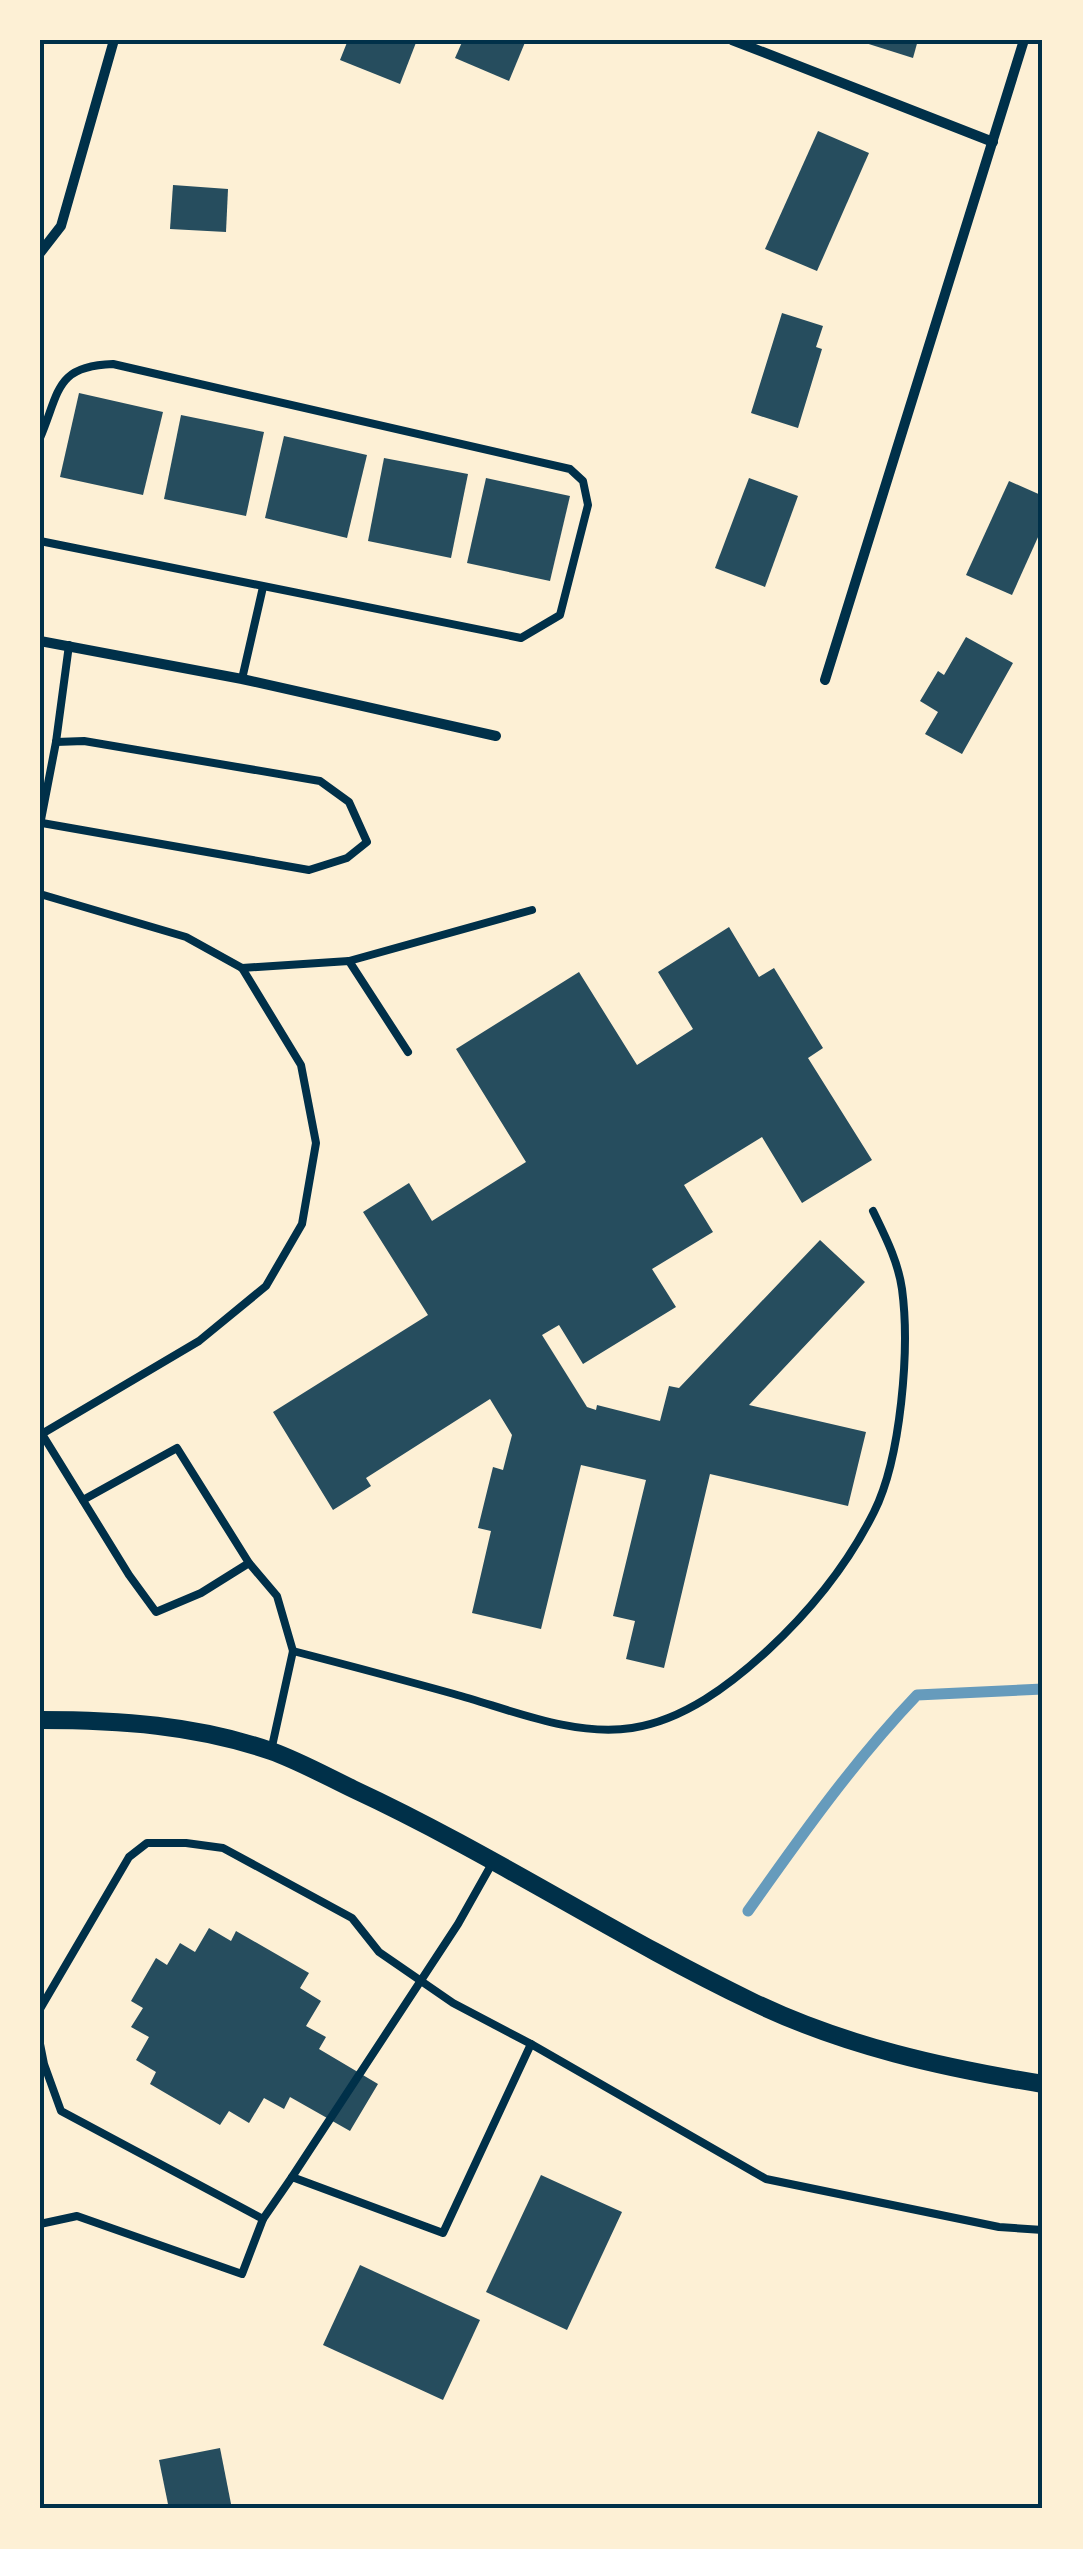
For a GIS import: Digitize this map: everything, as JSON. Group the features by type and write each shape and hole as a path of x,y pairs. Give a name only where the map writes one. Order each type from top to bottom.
{"street":[{"path":"40,253 61,226 114,40"},
{"path":"732,40 992,142"},
{"path":"825,680 1024,40"},
{"path":"40,640 242,679 496,736"},
{"path":"40,1720 110,1720 171,1726 272,1751 425,1822 755,2004 886,2052 1043,2084"}],"lane":[{"path":"40,438 66,377 83,365 112,364 570,469 583,482 588,505 560,615 521,638 40,541"},
{"path":"242,679 263,587"},
{"path":"56,742 84,741 320,782 349,802 367,842 348,858 309,870 41,824 70,645"},
{"path":"40,894 186,937 242,968 301,1064 316,1143 302,1224 266,1286 199,1341 41,1434 128,1575 156,1612 202,1592 249,1563"},
{"path":"242,968 349,961 532,910"},
{"path":"349,961 408,1052"},
{"path":"293,1651 533,1718 602,1728 631,1728 670,1716 706,1699 740,1676 800,1620 838,1570 874,1512 887,1478 896,1438 904,1358 902,1289 893,1254 872,1212"},
{"path":"83,1500 176,1448 249,1563 277,1596 293,1651 272,1751"},
{"path":"40,2009 129,1857 147,1843 223,1848 352,1918 379,1952 453,2003 766,2180 999,2227 1043,2230"},
{"path":"40,2224 78,2216 242,2274 263,2220 458,1924 494,1860"},
{"path":"40,2044 61,2111 263,2220"},
{"path":"292,2177 443,2233 531,2044"}],"building":[{"path":"348,40 417,40 400,84 340,60"},
{"path":"463,40 526,40 509,81 455,58"},
{"path":"856,40 918,40 913,58"},
{"path":"818,131 869,153 817,271 765,249"},
{"path":"173,185 228,189 226,232 170,229"},
{"path":"782,313 823,326 816,347 822,349 798,428 751,413"},
{"path":"79,393 163,412 143,495 60,477"},
{"path":"181,415 264,432 246,516 164,499"},
{"path":"284,436 367,455 347,538 265,518"},
{"path":"384,458 468,474 451,558 368,541"},
{"path":"486,478 570,496 550,581 467,563"},
{"path":"749,478 798,496 765,587 715,568"},
{"path":"1009,481 1043,496 1043,526 1012,595 966,575"},
{"path":"966,637 1013,663 962,754 925,734 938,712 920,701 938,671 944,675"},
{"path":"729,927 759,977 774,968 823,1048 808,1058 872,1160 802,1203 762,1137 684,1185 713,1232 652,1269 676,1307 583,1364 559,1325 542,1335 587,1407 596,1410 597,1405 660,1421 669,1386 679,1388 820,1240 865,1282 749,1405 866,1432 848,1506 710,1474 664,1668 626,1659 635,1621 613,1616 646,1480 581,1465 541,1629 472,1613 491,1531 478,1528 493,1467 503,1470 512,1435 490,1399 366,1478 371,1486 333,1510 273,1412 428,1315 363,1212 409,1183 432,1221 526,1162 456,1049 579,972 637,1065 693,1029 658,972"},
{"path":"209,1928 231,1941 236,1931 309,1973 300,1988 321,2001 306,2026 326,2037 319,2049 378,2084 350,2131 290,2097 284,2109 264,2098 249,2123 229,2111 220,2125 150,2084 156,2072 136,2060 149,2037 131,2027 143,2008 131,2001 156,1958 167,1965 180,1943 195,1952"},
{"path":"541,2175 622,2212 567,2330 486,2292"},
{"path":"360,2265 480,2320 443,2400 323,2345"},
{"path":"220,2448 232,2509 169,2509 159,2460"}],"waterway":[{"path":"748,1911 850,1773 917,1695 1043,1689"}]}
